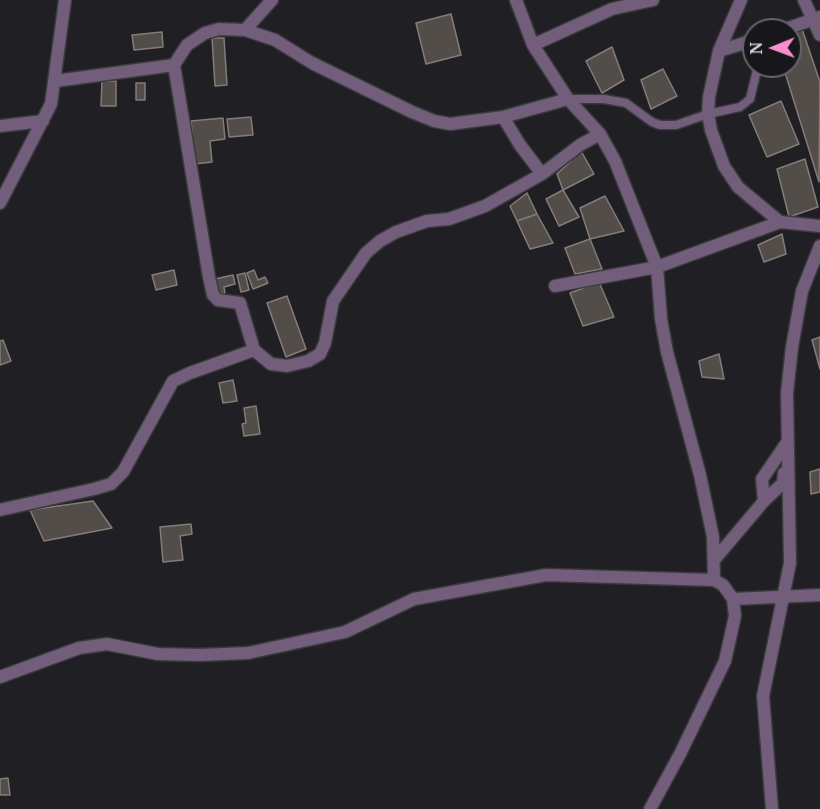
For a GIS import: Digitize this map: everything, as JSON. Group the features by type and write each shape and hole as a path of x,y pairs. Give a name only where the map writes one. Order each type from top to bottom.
{"street":[{"path":"0,203 51,104 65,0"},
{"path":"245,30 272,0"},
{"path":"516,0 533,45 568,99 600,134 615,161 657,267 663,330 700,475 713,537 714,580"},
{"path":"533,45 609,4 653,0"},
{"path":"741,0 719,51 709,97 708,114 711,130 724,166 738,187 780,222"},
{"path":"804,0 817,18 820,34"},
{"path":"802,23 817,18"},
{"path":"568,99 503,117 450,124 434,121 412,112 312,63 275,40 245,30 219,29 205,33 186,45 174,65 208,277 213,295 218,300 240,303 254,350 271,364 287,366 308,361 320,354 325,343 333,301 366,253 380,240 427,221 448,219 485,206 542,174 580,145 600,134"},
{"path":"719,51 742,44"},
{"path":"55,81 174,65"},
{"path":"503,117 542,174"},
{"path":"0,126 43,121"},
{"path":"555,286 657,267 780,222 820,226"},
{"path":"772,809 763,696 790,562 788,393 792,346 802,291 820,246"},
{"path":"0,510 111,484 123,472 173,381 254,350"},
{"path":"715,559 764,501 783,483 788,439"},
{"path":"764,501 762,479 788,439"},
{"path":"0,677 79,648 107,644 158,654 248,653 345,632 414,599 546,575 714,580 723,585 733,599 735,616 725,661 650,809"},
{"path":"733,599 820,595"}],"lane":[{"path":"568,99 604,99 626,103 652,122 660,125 676,125 708,114 731,110 750,99 755,78"}],"building":[{"path":"451,14 461,55 426,64 416,23"},
{"path":"802,29 820,82 819,182 787,78 802,78"},
{"path":"162,32 163,47 134,50 132,35"},
{"path":"212,38 224,38 227,85 215,86"},
{"path":"612,47 624,80 602,93 586,61"},
{"path":"663,69 677,96 651,109 641,80"},
{"path":"102,81 116,81 116,106 101,106"},
{"path":"136,83 145,83 145,100 136,100"},
{"path":"781,101 799,144 767,157 749,115"},
{"path":"251,117 253,135 229,137 227,119"},
{"path":"223,118 225,139 210,141 212,162 195,164 191,121"},
{"path":"581,151 594,174 563,190 557,174"},
{"path":"805,159 818,207 789,217 777,169"},
{"path":"563,190 579,217 559,226 546,199"},
{"path":"527,193 537,214 517,221 510,206"},
{"path":"605,196 624,231 590,239 580,208"},
{"path":"537,214 553,243 530,249 517,221"},
{"path":"782,234 786,254 764,262 758,245"},
{"path":"590,239 602,269 575,274 565,248"},
{"path":"174,270 177,285 156,290 152,275"},
{"path":"254,270 258,280 265,277 268,283 253,289 247,273"},
{"path":"245,273 249,290 241,292 237,275"},
{"path":"233,275 235,284 224,287 225,293 218,294 215,279"},
{"path":"599,282 614,317 583,326 570,293"},
{"path":"287,296 306,349 286,357 267,303"},
{"path":"820,337 820,369 812,340"},
{"path":"3,340 11,361 0,365 0,341"},
{"path":"719,354 724,379 702,377 699,361"},
{"path":"233,380 237,401 223,403 219,383"},
{"path":"256,406 260,434 244,436 242,424 246,423 244,408"},
{"path":"820,469 820,492 811,494 810,472"},
{"path":"93,501 112,528 44,541 30,510"},
{"path":"191,524 192,534 180,536 183,560 163,562 160,527"},
{"path":"8,778 10,795 0,795 0,779"}]}
